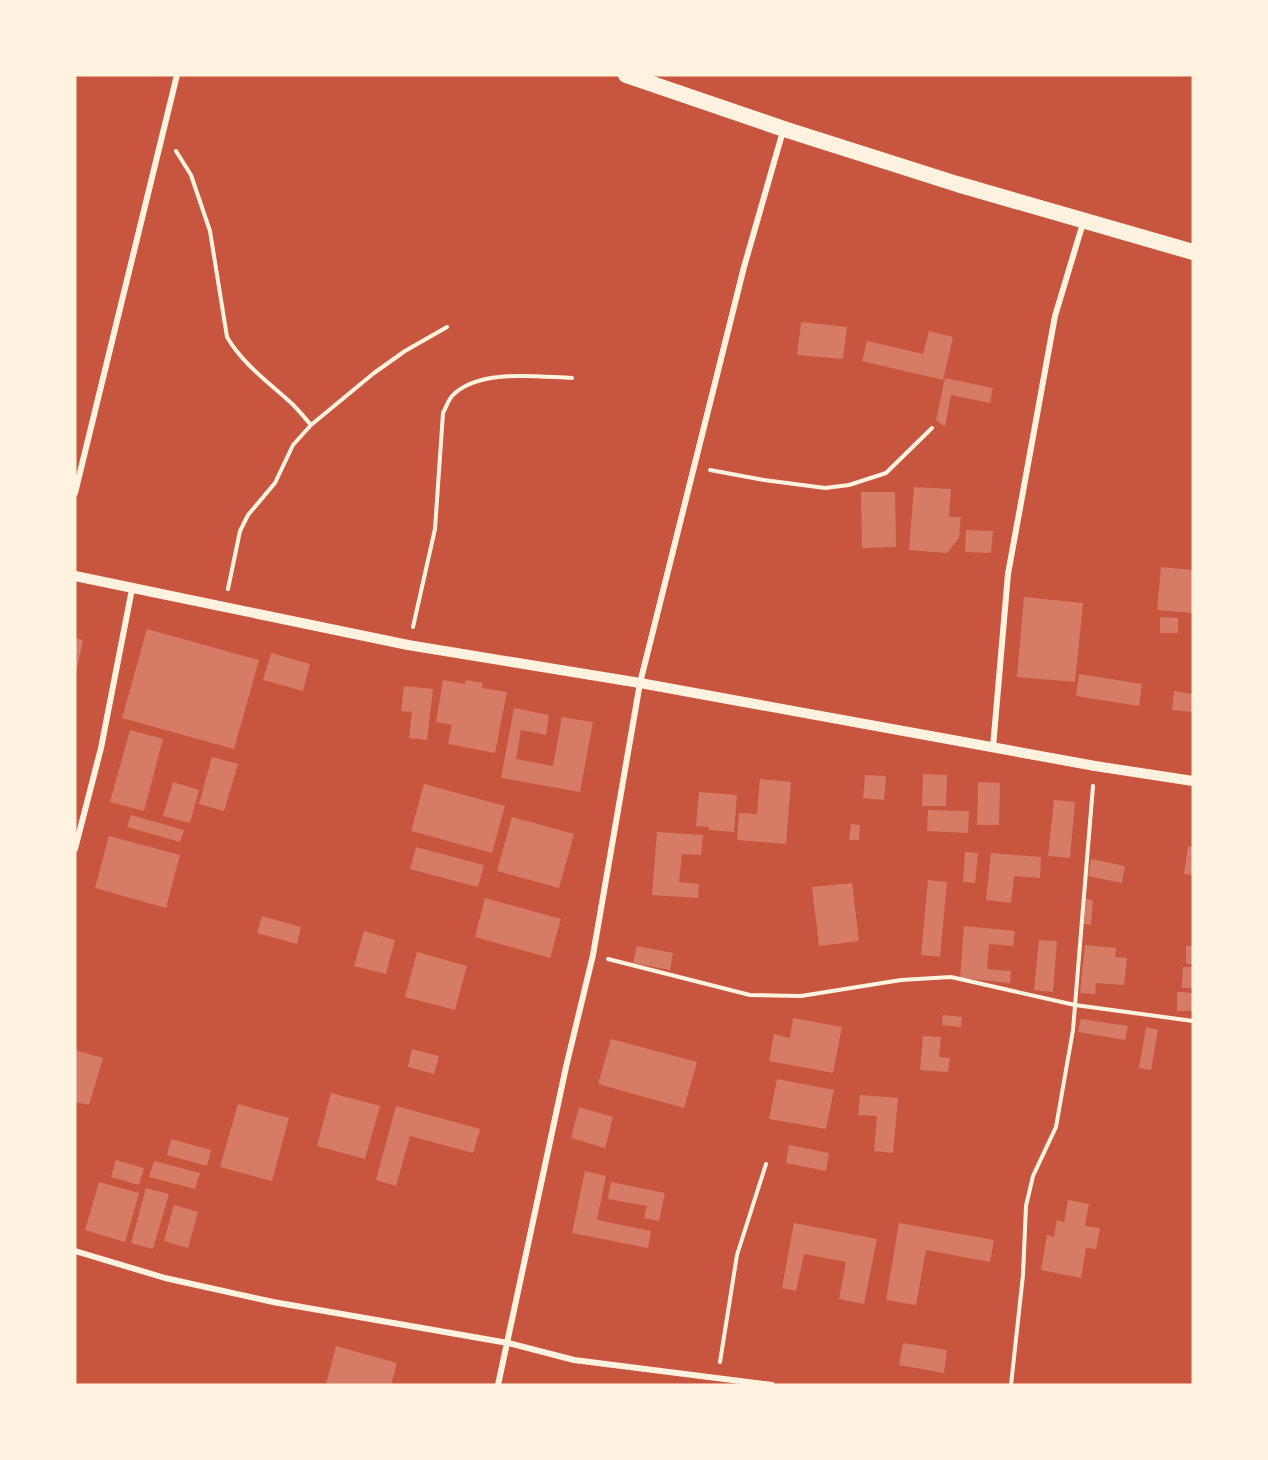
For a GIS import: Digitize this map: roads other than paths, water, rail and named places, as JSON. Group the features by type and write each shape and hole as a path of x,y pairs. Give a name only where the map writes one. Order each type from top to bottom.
{"highway":[{"path":"626,75 784,129 957,184 1193,252"}],"street":[{"path":"75,493 177,75"},
{"path":"498,1385 592,954 640,683 744,267 784,129"},
{"path":"993,747 1008,574 1055,316 1084,219"},
{"path":"75,576 132,590 408,645 640,683 1095,766 1193,781"},
{"path":"75,849 101,748 132,590"},
{"path":"75,1251 165,1278 273,1302 508,1343 574,1360 772,1385"}]}
